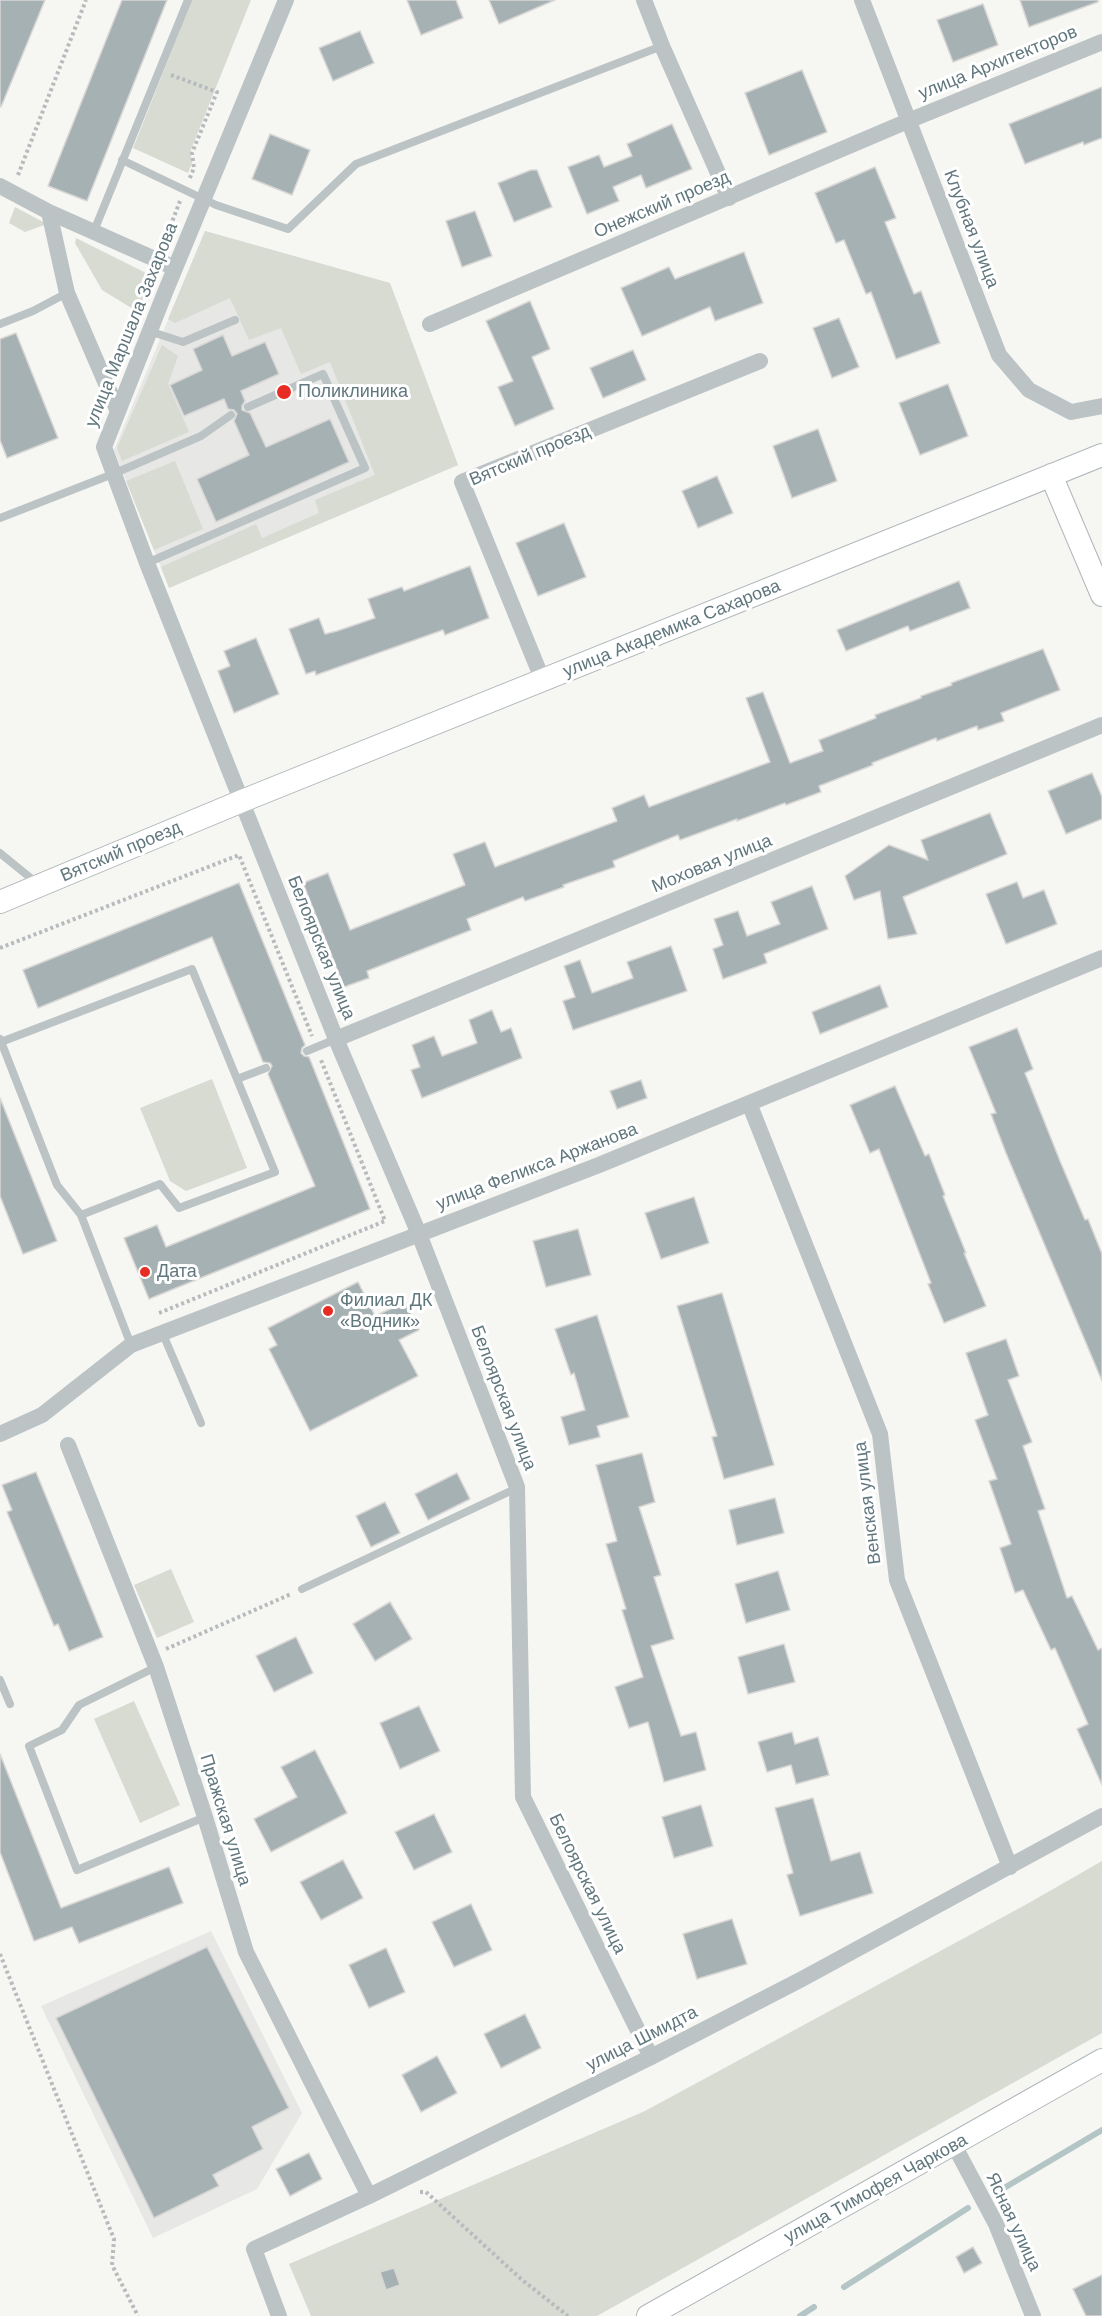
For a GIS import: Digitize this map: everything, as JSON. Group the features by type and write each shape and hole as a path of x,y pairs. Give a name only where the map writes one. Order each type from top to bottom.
{"street":[{"name":"улица Маршала Захарова","path":"242,801 147,563 104,447 117,409 286,0"},
{"path":"644,0 729,198"},
{"name":"Клубная улица","path":"862,0 999,355 1029,390 1071,412 1102,406"},
{"name":"улица Архитекторов","path":"908,121 1102,42"},
{"name":"Онежский проезд","path":"430,324 908,121"},
{"path":"0,186 49,212 175,268"},
{"path":"49,212 67,293 117,409"},
{"name":"Вятский проезд","path":"543,681 462,482 760,361"},
{"name":"улица Академика Сахарова","path":"242,801 1102,455"},
{"path":"1051,475 1102,596"},
{"name":"Моховая улица","path":"336,1039 1102,725"},
{"name":"Вятский проезд","path":"0,902 242,801"},
{"name":"Белоярская улица","path":"242,801 336,1039 419,1234 517,1487 523,1797 651,2057"},
{"name":"улица Феликса Аржанова","path":"0,1434 42,1415 131,1345 599,1166 1102,958"},
{"name":"Венская улица","path":"749,1103 880,1434 897,1580 1011,1867"},
{"name":"Пражская улица","path":"68,1445 154,1661 246,1952 369,2196"},
{"name":"улица Шмидта","path":"279,2316 254,2249 369,2196 651,2057 802,1979 1102,1816"},
{"name":"улица Тимофея Чаркова","path":"648,2316 1102,2060"},
{"name":"Ясная улица","path":"954,2145 996,2224 1033,2316"}],"lane":[{"path":"94,231 188,0"},
{"path":"122,160 204,199 288,229 356,164 662,46"},
{"path":"0,324 33,311 67,293"},
{"path":"149,331 183,342 235,320"},
{"path":"147,563 365,468 323,374 248,407"},
{"path":"0,518 113,474 201,436 231,415"},
{"path":"0,853 40,886"},
{"path":"81,1215 160,1184 179,1208 275,1173 192,969 1,1040 57,1185 81,1215 131,1345"},
{"path":"307,1051 336,1039"},
{"path":"237,1079 266,1068"},
{"path":"162,1332 201,1423"},
{"path":"302,1589 517,1487"},
{"path":"154,1661 79,1705 62,1730 29,1746 77,1870 205,1817"},
{"path":"0,1680 10,1704"}],"path":[{"path":"16,180 86,0"},
{"path":"159,71 217,92 192,153 194,168 164,243"},
{"path":"154,1661 302,1589"},
{"path":"0,1954 114,2239 112,2265 138,2316"},
{"path":"414,2193 426,2192 521,2279 568,2316"}],"shaded area":[{"path":"192,0 251,0 190,152 192,163 188,173 133,148"},
{"path":"15,207 47,224 25,232 9,223"},
{"name":"Поликлиника","path":"205,231 390,283 458,465 169,588 114,450"},
{"path":"205,231 390,283 458,465 169,588 161,567 256,524 262,538 319,513 315,500 375,475 330,362 301,374 281,328 249,340 230,298 175,323 168,319"},
{"path":"76,238 148,274 150,282 138,312 102,290 75,243"},
{"path":"162,345 178,356 168,384 189,432 122,461 117,448"},
{"path":"175,461 203,529 154,550 126,481"},
{"path":"212,1079 247,1168 186,1191 170,1181 140,1108"},
{"path":"171,1569 194,1622 157,1638 134,1585"},
{"path":"134,1701 180,1805 140,1823 94,1719"},
{"path":"1102,1861 1102,2033 597,2316 311,2316 289,2264 645,2111"},
{"path":"211,1931 302,2113 257,2189 153,2238 41,2006"}],"building":[{"path":"0,0 45,0 1,107 0,106"},
{"path":"122,0 167,0 87,201 48,186"},
{"path":"407,0 456,0 463,18 421,35"},
{"path":"489,0 555,0 499,24"},
{"path":"1020,0 1098,0 1098,2 1029,27"},
{"path":"983,4 998,45 953,62 937,20"},
{"path":"360,31 374,63 333,81 319,48"},
{"path":"802,70 827,132 769,155 745,93"},
{"path":"1102,87 1102,138 1084,145 1083,142 1025,164 1009,124"},
{"path":"672,124 692,169 646,188 641,175 613,187 619,201 587,214 568,167 599,155 604,167 632,156 627,144"},
{"path":"270,134 310,150 292,195 252,179"},
{"path":"875,167 896,218 885,222 914,294 921,291 940,343 896,359 871,292 866,294 844,240 836,243 815,193"},
{"path":"531,170 537,170 552,207 514,222 498,183"},
{"path":"475,211 492,256 462,267 446,221"},
{"path":"744,252 763,303 715,321 710,307 642,336 621,288 669,267 675,279"},
{"path":"530,301 550,349 532,357 554,409 515,426 498,387 513,381 486,321"},
{"path":"839,318 859,367 832,378 813,328"},
{"path":"16,333 58,438 7,458 0,440 0,339"},
{"path":"223,335 232,356 265,342 279,374 241,391 245,401 242,410 250,413 266,447 330,419 349,462 216,522 197,479 249,455 234,421 237,414 234,410 228,409 224,399 184,416 170,385 202,370 193,349"},
{"path":"633,350 646,380 603,398 590,368"},
{"path":"948,384 968,436 920,455 899,403"},
{"path":"818,429 837,481 792,498 773,446"},
{"path":"717,476 733,513 698,528 682,491"},
{"path":"564,523 586,577 538,596 516,543"},
{"path":"470,566 489,618 445,635 443,630 316,675 315,671 306,674 289,629 319,618 325,634 375,618 368,599 402,587 404,591"},
{"path":"959,581 970,608 910,631 908,626 846,651 837,630"},
{"path":"256,638 279,694 234,713 218,671 230,666 224,651"},
{"path":"1043,649 1060,690 1001,713 1004,721 978,730 977,726 937,741 936,738 819,786 821,792 680,840 678,835 613,861 615,867 525,901 523,897 467,919 471,930 367,971 369,978 344,987 303,883 328,873 350,930 465,885 453,854 485,842 495,867 617,821 612,808 644,795 649,807 770,762 746,698 763,692 790,763 823,751 819,740 876,718 875,715 952,685 951,683"},
{"path":"1092,773 1102,797 1102,819 1066,834 1048,791"},
{"path":"990,813 1007,854 903,897 917,934 888,939 880,891 854,900 845,876 889,845 928,860 921,840"},
{"path":"1017,882 1023,898 1044,890 1057,924 1006,944 986,894"},
{"path":"239,883 305,1045 301,1053 309,1057 370,1209 149,1299 124,1238 157,1225 166,1247 315,1186 268,1074 272,1066 270,1063 263,1062 212,937 38,1008 23,970"},
{"path":"812,886 828,929 764,954 767,963 723,979 713,949 723,945 714,919 738,911 747,936 780,924 771,902"},
{"path":"671,946 687,991 573,1030 563,1001 575,997 564,966 580,960 592,993 633,978 627,962"},
{"path":"880,985 888,1007 820,1034 812,1012"},
{"path":"492,1010 501,1032 511,1028 522,1058 422,1098 411,1070 420,1067 412,1045 434,1036 442,1056 477,1043 469,1020"},
{"path":"1017,1028 1033,1069 1025,1073 1085,1220 1088,1219 1102,1254 1102,1381 1006,1153 991,1114 996,1113 969,1047"},
{"path":"641,1080 647,1098 617,1109 610,1091"},
{"path":"895,1086 925,1156 929,1154 966,1253 964,1253 986,1306 944,1323 928,1284 931,1283 879,1149 870,1153 850,1105"},
{"path":"0,1098 57,1241 23,1254 0,1196"},
{"path":"694,1197 709,1243 661,1259 645,1213"},
{"path":"578,1229 591,1275 546,1287 533,1241"},
{"path":"358,1282 375,1316 405,1302 419,1330 399,1340 418,1376 310,1431 269,1349 277,1345 268,1328"},
{"path":"722,1293 774,1465 724,1479 712,1437 717,1436 677,1306"},
{"path":"597,1315 629,1417 597,1426 600,1437 569,1445 561,1417 585,1410 574,1373 571,1375 555,1329"},
{"path":"1006,1339 1019,1376 1008,1380 1032,1442 1023,1446 1045,1509 1038,1511 1067,1598 1072,1596 1098,1650 1102,1648 1102,1785 1077,1729 1088,1724 1055,1648 1051,1650 1023,1590 1015,1593 1000,1548 1011,1544 989,1481 997,1479 975,1420 988,1415 966,1353"},
{"path":"642,1453 655,1502 639,1507 661,1575 654,1577 674,1639 651,1646 681,1736 696,1732 706,1770 664,1782 648,1722 629,1728 615,1687 643,1677 622,1610 626,1609 606,1544 617,1541 596,1465"},
{"path":"36,1472 103,1637 69,1651 58,1624 54,1626 7,1512 12,1510 2,1485"},
{"path":"457,1473 470,1499 428,1520 415,1494"},
{"path":"775,1498 784,1533 737,1545 729,1510"},
{"path":"385,1502 400,1533 371,1547 356,1516"},
{"path":"778,1571 790,1610 746,1623 735,1584"},
{"path":"390,1602 412,1639 375,1661 353,1624"},
{"path":"296,1637 313,1673 274,1692 256,1656"},
{"path":"784,1644 795,1682 748,1694 738,1657"},
{"path":"419,1706 440,1751 400,1769 380,1723"},
{"path":"792,1732 795,1744 818,1737 829,1775 796,1784 791,1765 767,1772 758,1742"},
{"path":"315,1750 347,1813 271,1852 254,1819 297,1797 281,1767"},
{"path":"0,1754 61,1908 169,1867 183,1903 79,1943 72,1927 34,1941 0,1852"},
{"path":"813,1798 831,1861 860,1852 873,1893 800,1916 787,1875 793,1873 775,1808"},
{"path":"701,1805 713,1846 674,1858 662,1817"},
{"path":"434,1814 452,1852 414,1870 395,1832"},
{"path":"343,1860 363,1898 321,1920 300,1882"},
{"path":"471,1904 492,1950 454,1967 432,1922"},
{"path":"732,1919 747,1964 697,1979 683,1934"},
{"path":"207,1947 289,2108 252,2127 263,2149 213,2175 219,2186 154,2218 56,2018"},
{"path":"386,1948 405,1992 369,2008 349,1965"},
{"path":"525,2014 541,2048 501,2068 484,2034"},
{"path":"437,2056 457,2093 421,2112 402,2075"},
{"path":"309,2153 322,2179 290,2196 276,2169"},
{"path":"973,2247 982,2263 964,2273 956,2257"},
{"path":"394,2268 400,2285 386,2290 380,2272"},
{"path":"1102,2275 1102,2316 1086,2316 1073,2289"}],"waterway":[{"path":"999,2191 1102,2130"},
{"path":"844,2287 968,2208"},
{"path":"800,2316 814,2307"}],"place":[{"name":"Поликлиника","path":"284,392"},
{"name":"Дата","path":"145,1272"},
{"name":"Филиал ДК «Водник»","path":"328,1311"}]}
